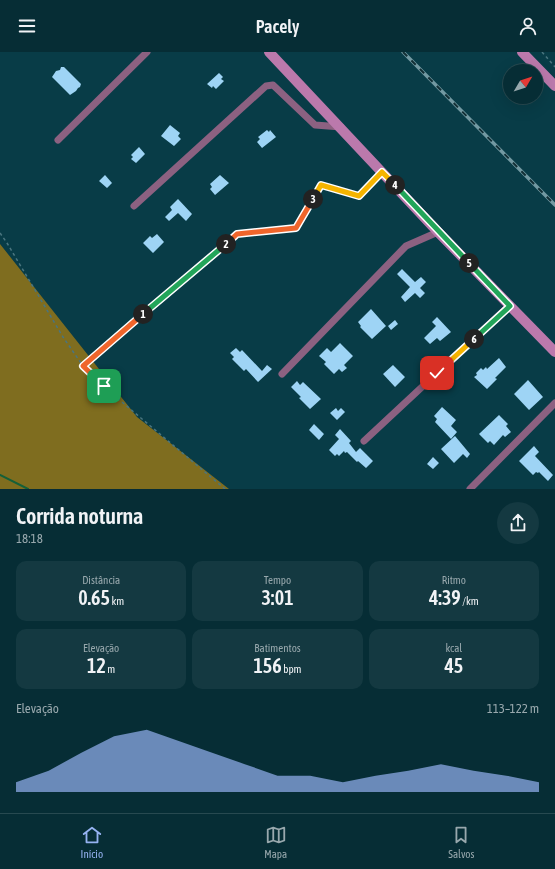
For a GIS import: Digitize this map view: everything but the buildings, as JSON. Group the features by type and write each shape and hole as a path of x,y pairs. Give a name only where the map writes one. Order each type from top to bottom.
{"street":[{"path":"58,140 147,52"},
{"path":"269,52 438,232 555,352"},
{"path":"522,52 555,86"},
{"path":"134,206 266,86 273,85 315,125 341,127"},
{"path":"282,374 406,246 438,232"},
{"path":"364,440 510,306"},
{"path":"470,489 555,403"}],"path":[{"path":"542,52 555,67"},
{"path":"83,366 237,234 296,228 321,185 359,196 382,172"},
{"path":"0,233 7,242 63,337 83,366 104,386 225,489"}],"shaded area":[{"path":"0,244 137,417 229,489 0,489"}],"waterway":[{"path":"0,475 28,489"}],"railway":[{"path":"403,52 555,205"}],"route":[{"path":"104,386 83,366 237,234 296,228 321,185 359,196 382,172 510,306 437,373"}]}
